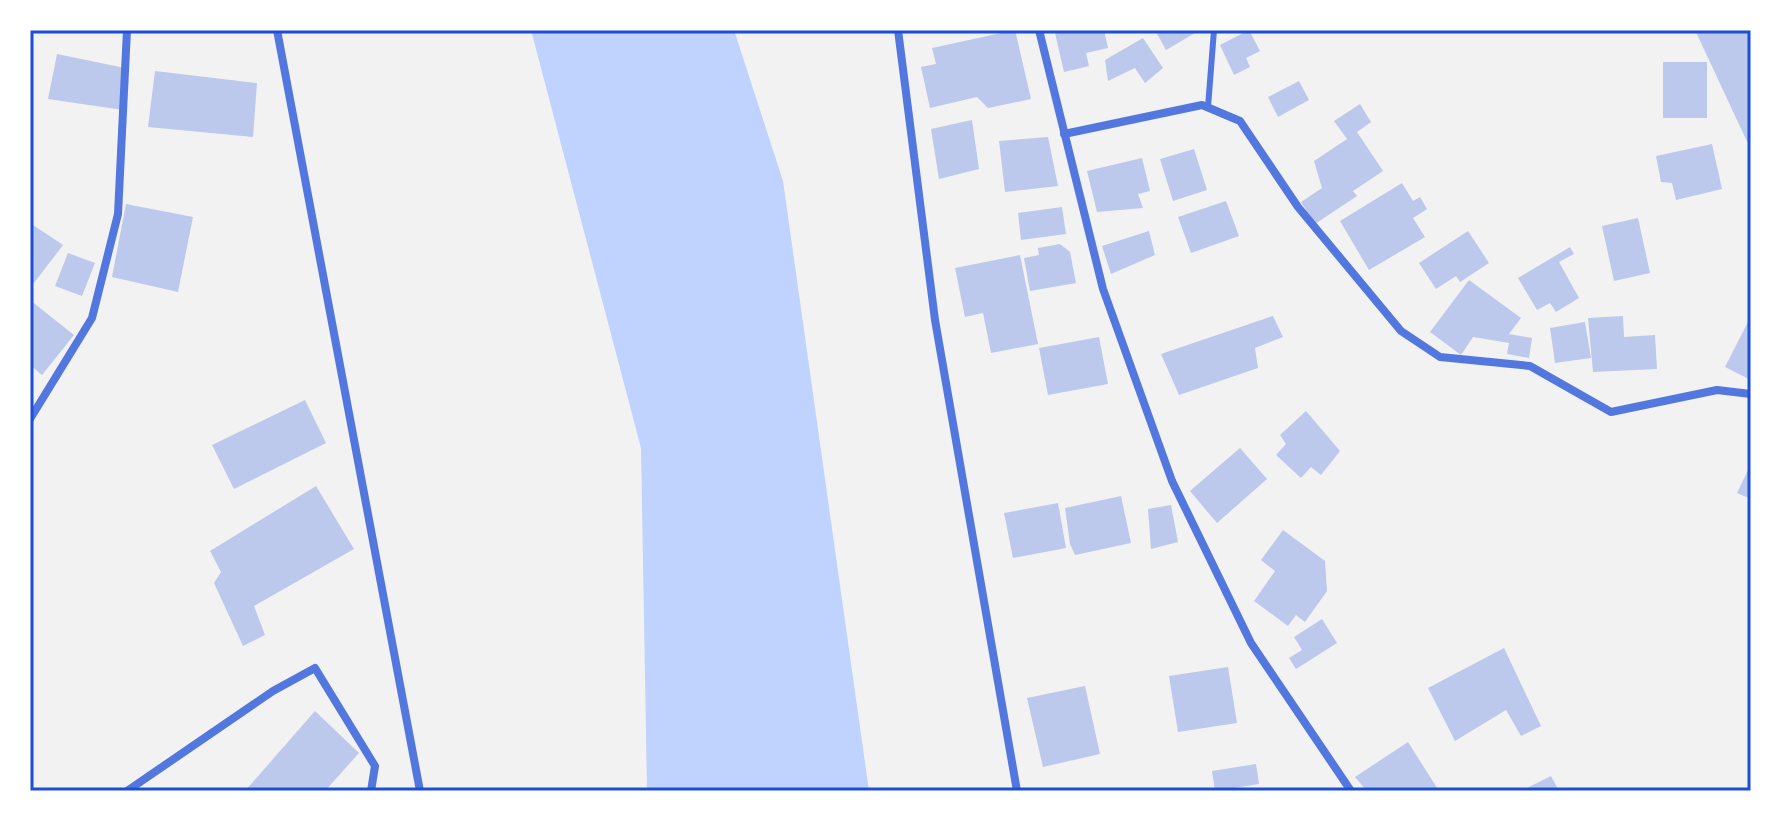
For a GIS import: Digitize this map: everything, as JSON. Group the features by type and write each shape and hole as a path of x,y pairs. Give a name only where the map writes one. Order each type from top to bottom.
{"street":[{"path":"30,419 92,318 118,214 127,30"},
{"path":"277,30 420,791"},
{"path":"898,30 935,320 1017,791"},
{"path":"1039,30 1103,289 1172,481 1251,643 1351,791"},
{"path":"1064,134 1202,105 1208,107 1240,121 1298,207 1401,331 1440,357 1530,366 1611,412 1717,390 1751,394"},
{"path":"127,791 273,691 315,668 375,766 371,791"}],"lane":[{"path":"1208,107 1214,30"}],"water":[{"path":"531,30 734,30 783,181 869,791 647,791 641,448"}],"building":[{"path":"1015,30 1031,99 988,108 977,97 930,108 921,67 936,64 932,48"},
{"path":"1104,30 1108,48 1086,53 1089,66 1064,72 1055,33"},
{"path":"1155,30 1193,30 1195,33 1166,50"},
{"path":"1249,30 1260,51 1246,58 1250,67 1234,75 1220,45"},
{"path":"1695,30 1751,30 1751,150"},
{"path":"1143,38 1163,68 1145,83 1135,68 1108,81 1105,60"},
{"path":"57,54 125,68 123,110 48,99"},
{"path":"1663,62 1707,62 1707,118 1663,118"},
{"path":"155,71 257,83 253,137 148,127"},
{"path":"1299,81 1309,100 1278,117 1268,97"},
{"path":"1360,104 1371,122 1357,132 1383,171 1353,191 1357,196 1315,224 1301,202 1322,188 1314,161 1347,139 1334,121"},
{"path":"972,120 979,169 939,179 931,129"},
{"path":"1048,137 1058,186 1005,192 999,141"},
{"path":"1712,144 1722,189 1676,200 1672,183 1661,182 1656,156"},
{"path":"1194,149 1207,190 1173,201 1160,159"},
{"path":"1142,158 1150,191 1138,194 1143,208 1097,212 1087,171"},
{"path":"1402,183 1413,201 1420,197 1427,209 1413,218 1425,237 1369,270 1340,221"},
{"path":"1226,201 1239,236 1191,253 1178,217"},
{"path":"126,204 193,217 178,292 112,277"},
{"path":"1062,207 1066,234 1021,240 1018,213"},
{"path":"1638,218 1650,273 1614,281 1602,226"},
{"path":"30,223 63,245 34,283 30,281"},
{"path":"1149,231 1155,255 1111,274 1102,246"},
{"path":"1468,231 1489,263 1460,282 1456,276 1436,289 1419,263"},
{"path":"1060,244 1070,252 1076,283 1030,291 1024,258 1039,255 1038,248"},
{"path":"1570,247 1574,254 1559,262 1579,298 1556,312 1550,303 1537,310 1518,278"},
{"path":"68,253 95,263 82,296 55,286"},
{"path":"1020,255 1038,344 991,353 983,313 965,317 955,268"},
{"path":"1469,280 1521,318 1509,334 1532,338 1529,358 1507,354 1509,343 1473,337 1461,355 1430,332"},
{"path":"30,300 74,335 42,375 30,365"},
{"path":"1273,316 1283,337 1255,348 1258,368 1179,395 1161,354"},
{"path":"1623,316 1624,337 1655,335 1657,369 1593,372 1588,318"},
{"path":"1751,316 1751,380 1725,367"},
{"path":"1585,322 1591,358 1555,363 1550,328"},
{"path":"1099,337 1108,384 1048,395 1039,348"},
{"path":"305,400 326,443 234,489 212,445"},
{"path":"1306,411 1340,451 1321,475 1311,467 1301,478 1276,455 1286,444 1280,435"},
{"path":"1240,448 1267,479 1217,523 1190,491"},
{"path":"1751,464 1751,499 1737,493"},
{"path":"316,486 354,549 254,606 265,635 243,646 214,583 221,572 210,551"},
{"path":"1121,496 1131,543 1075,555 1070,544 1065,508"},
{"path":"1058,503 1066,548 1013,558 1004,513"},
{"path":"1171,505 1178,542 1151,549 1148,509"},
{"path":"1283,530 1325,561 1327,591 1305,622 1296,615 1288,626 1254,601 1275,571 1261,560"},
{"path":"1322,619 1337,643 1296,669 1289,658 1302,650 1294,637"},
{"path":"1504,648 1541,726 1521,736 1506,710 1455,741 1428,688"},
{"path":"1228,667 1237,723 1178,732 1169,676"},
{"path":"1085,686 1100,754 1043,767 1027,698"},
{"path":"315,711 359,753 325,791 245,791"},
{"path":"1408,742 1439,791 1367,791 1355,777"},
{"path":"1256,764 1259,784 1215,791 1212,771"},
{"path":"1551,776 1559,791 1521,791"}]}
